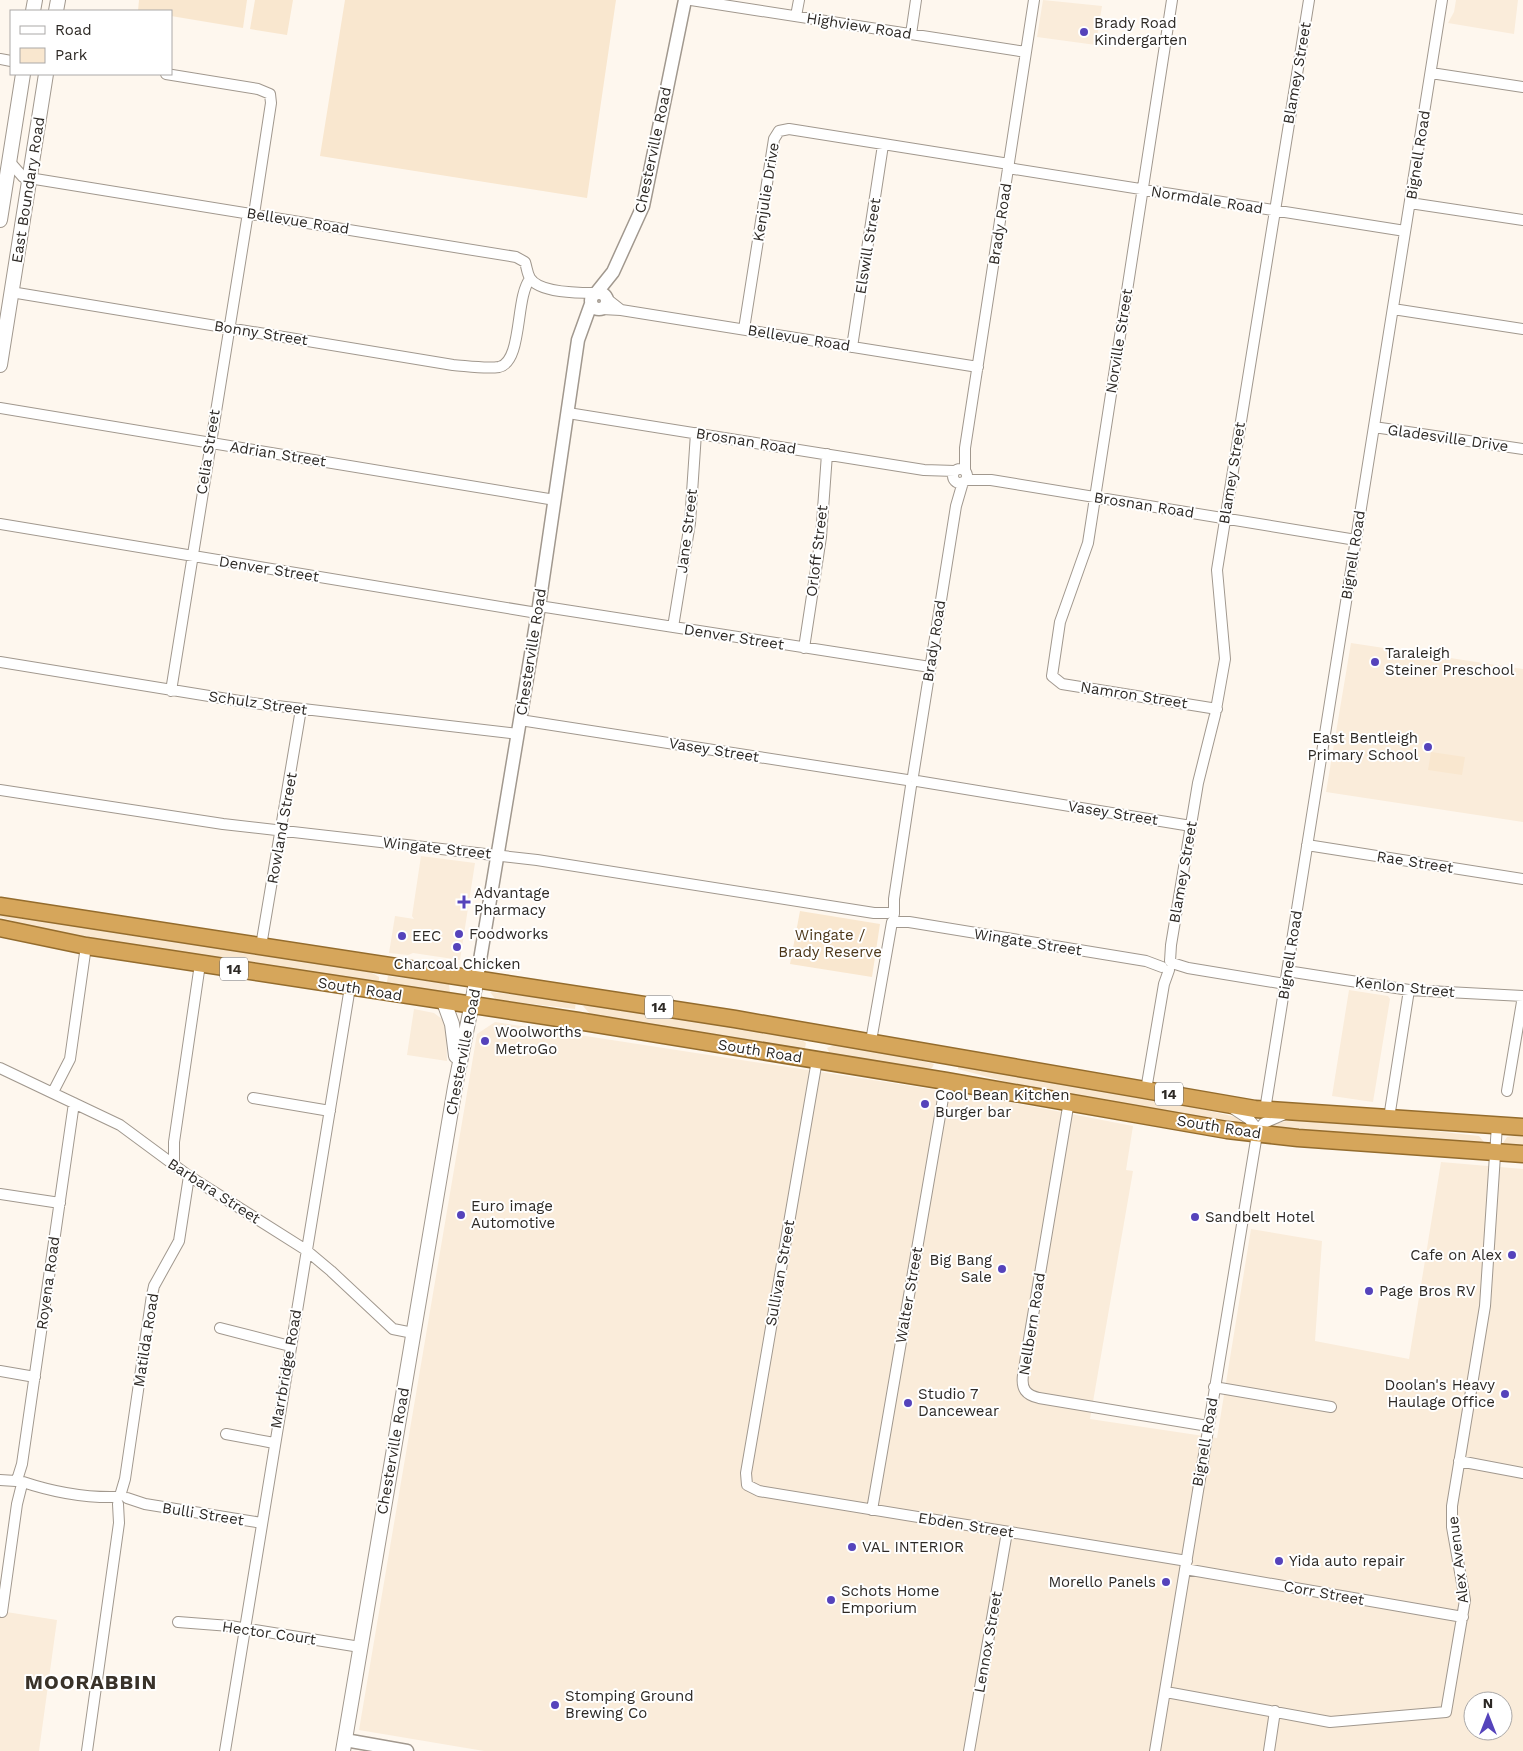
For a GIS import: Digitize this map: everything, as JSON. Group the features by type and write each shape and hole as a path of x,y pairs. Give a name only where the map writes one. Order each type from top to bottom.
{"highway":[{"name":"South Road","path":"3,906 582,994 872,1041 1265,1110 1523,1128"},
{"name":"South Road","path":"0,928 86,946 578,1021 1257,1132 1523,1154"},
{"path":"382,992 386,965"},
{"path":"578,1021 582,994"},
{"path":"817,1060 821,1033"},
{"path":"946,1081 951,1055"}],"main road":[{"name":"East Boundary Road","path":"0,220 23,75"},
{"name":"East Boundary Road","path":"0,365 1,349 46,75"},
{"name":"Chesterville Road","path":"344,1745 458,1072 477,978"},
{"path":"444,1002 452,1024 458,1072"}],"street":[{"name":"Chesterville Road","path":"679,0 679,23"},
{"name":"Chesterville Road","path":"477,978 518,734 578,351 599,300 643,206 685,0"},
{"name":"Highview Road","path":"692,0 1026,52"},
{"path":"796,16 799,0"},
{"path":"911,34 916,0"},
{"name":"Brady Road","path":"872,1041 1034,0"},
{"name":"Norville Street","path":"1053,678 1052,672 1060,622 1085,553 1144,190 1172,0"},
{"name":"Blamey Street","path":"1146,1090 1198,783 1216,709 1225,659 1216,576 1309,0"},
{"name":"Bignell Road","path":"1265,1110 1442,0"},
{"path":"1431,73 1523,87"},
{"name":"Celia Street","path":"171,691 228,328 272,100 270,94 258,89 172,75"},
{"name":"Kenjulie Drive","path":"744,329 776,134 780,130 789,129 883,145"},
{"name":"Normdale Road","path":"883,145 1405,232"},
{"name":"Elswill Street","path":"852,347 883,145"},
{"path":"9,161 23,177 29,178"},
{"name":"Bellevue Road","path":"29,178 519,258 525,262 530,279"},
{"path":"1410,202 1523,220"},
{"path":"530,279 539,286 578,293 599,300"},
{"name":"Bonny Street","path":"11,292 452,365 495,367 504,365 510,360 524,290 530,279"},
{"name":"Bellevue Road","path":"599,300 621,310 978,367"},
{"path":"1393,309 1523,329"},
{"name":"Adrian Street","path":"0,408 555,500"},
{"name":"Brosnan Road","path":"568,413 1356,540"},
{"name":"Gladesville Drive","path":"1374,427 1523,449"},
{"name":"Jane Street","path":"673,627 690,523 696,434"},
{"name":"Orloff Street","path":"804,648 821,537 827,454"},
{"name":"Denver Street","path":"0,524 192,556 930,667"},
{"name":"Schulz Street","path":"0,662 171,691 302,709 518,734"},
{"name":"Namron Street","path":"1053,678 1062,684 1216,709"},
{"name":"Rowland Street","path":"262,946 302,709"},
{"name":"Vasey Street","path":"520,720 1191,826"},
{"name":"Wingate Street","path":"0,790 208,822 498,855 874,914 909,922 1285,984"},
{"name":"Rae Street","path":"1307,845 1523,879"},
{"path":"53,1092 70,1059 86,946"},
{"path":"174,1166 174,1142 200,964"},
{"name":"Kenlon Street","path":"1287,971 1409,990 1523,996"},
{"name":"Marrbridge Road","path":"225,1751 350,987"},
{"path":"1389,1118 1409,990"},
{"path":"1506,1092 1523,996"},
{"name":"Sullivan Street","path":"747,1485 746,1473 817,1060"},
{"name":"Barbara Street","path":"0,1068 120,1125 174,1166 306,1250 393,1329 413,1334"},
{"name":"Walter Street","path":"872,1510 946,1081"},
{"path":"253,1098 330,1111"},
{"name":"Royena Road","path":"2,1612 74,1102"},
{"name":"Nellbern Road","path":"1069,1102 1022,1376 1023,1386 1027,1394 1039,1398 1208,1426"},
{"path":"1226,1104 1249,1119 1257,1132 1264,1123 1289,1112"},
{"name":"Alex Avenue","path":"1166,1692 1330,1722 1446,1712 1465,1600 1451,1516 1485,1306 1497,1125"},
{"name":"Bignell Road","path":"1156,1751 1257,1132"},
{"path":"149,1147 170,1150 174,1142"},
{"name":"Matilda Road","path":"87,1751 152,1295 154,1286 178,1246 189,1176"},
{"path":"0,1194 60,1203"},
{"path":"220,1328 290,1346"},
{"path":"0,1372 35,1377"},
{"path":"1214,1387 1331,1407"},
{"path":"226,1434 274,1443"},
{"path":"1459,1462 1523,1473"},
{"name":"Bulli Street","path":"0,1480 262,1523"},
{"name":"Ebden Street","path":"747,1485 758,1492 1008,1532 1186,1565"},
{"name":"Lennox Street","path":"969,1751 1008,1532"},
{"name":"Corr Street","path":"1186,1565 1463,1617"},
{"name":"Hector Court","path":"178,1622 245,1629 360,1647"},
{"path":"1269,1751 1275,1711"},
{"path":"344,1745 407,1751"}],"shaded area":[{"name":"Brady Road Kindergarten","path":"1043,0 1102,6 1096,45 1037,37"},
{"path":"1456,0 1518,0 1514,34 1448,23 1454,12"},
{"name":"East Bentleigh Primary School","path":"1351,643 1523,669 1523,822 1326,792"},
{"path":"421,856 475,863 460,960 413,953 408,955 389,953 395,916 414,919 412,916"},
{"path":"1349,990 1388,996 1390,999 1373,1102 1332,1096"},
{"path":"414,1009 434,1013 442,1019 446,1026 447,1061 407,1055"},
{"path":"495,1022 989,1098 1133,1126 1126,1170 1133,1171 1090,1419 1217,1438 1251,1229 1322,1241 1315,1341 1409,1359 1441,1162 1523,1169 1523,1751 484,1751 359,1730 477,1034"},
{"path":"0,1611 57,1620 39,1751 0,1751"}],"green space":[{"path":"139,0 247,0 243,28 172,16 172,10 138,10"},
{"path":"255,0 293,0 287,35 250,29"},
{"path":"345,0 616,0 587,198 320,156"},
{"path":"1431,752 1465,757 1462,775 1428,770"},
{"name":"Wingate / Brady Reserve","path":"800,911 880,924 872,977 790,964"},
{"path":"0,912 317,961 372,973 379,977 379,981 374,982 56,934 0,917"},
{"path":"388,976 449,984 450,993 386,987"},
{"path":"490,992 576,1001 575,1009 496,1000"},
{"path":"592,1003 725,1023 806,1043 805,1048 796,1050 644,1026 590,1014 583,1006"},
{"path":"837,1044 880,1050 934,1064 932,1068 916,1069 830,1054 827,1048"},
{"path":"958,1065 1110,1088 1240,1118 1245,1120 1250,1127 1026,1087 958,1069"},
{"path":"1290,1120 1380,1125 1479,1136 1484,1142 1266,1129 1270,1125"},
{"path":"1523,1134 1523,1148 1506,1146 1503,1143 1507,1137"}],"place":[{"name":"Brady Road Kindergarten","path":"1084,32"},
{"name":"Taraleigh Steiner Preschool","path":"1375,662"},
{"name":"East Bentleigh Primary School","path":"1428,747"},
{"name":"Advantage Pharmacy","path":"464,902"},
{"name":"Foodworks","path":"459,934"},
{"name":"EEC","path":"402,936"},
{"name":"Charcoal Chicken","path":"457,947"},
{"name":"Woolworths MetroGo","path":"485,1041"},
{"name":"Cool Bean Kitchen Burger bar","path":"925,1104"},
{"name":"Euro image Automotive","path":"461,1215"},
{"name":"Sandbelt Hotel","path":"1195,1217"},
{"name":"Cafe on Alex","path":"1512,1255"},
{"name":"Big Bang Sale","path":"1002,1269"},
{"name":"Page Bros RV","path":"1369,1291"},
{"name":"Doolan's Heavy Haulage Office","path":"1505,1394"},
{"name":"Studio 7 Dancewear","path":"908,1403"},
{"name":"VAL INTERIOR","path":"852,1547"},
{"name":"Yida auto repair","path":"1279,1561"},
{"name":"Morello Panels","path":"1166,1582"},
{"name":"Schots Home Emporium","path":"831,1600"},
{"name":"Stomping Ground Brewing Co","path":"555,1705"}],"district":[{"name":"MOORABBIN","path":"91,1682"}]}
